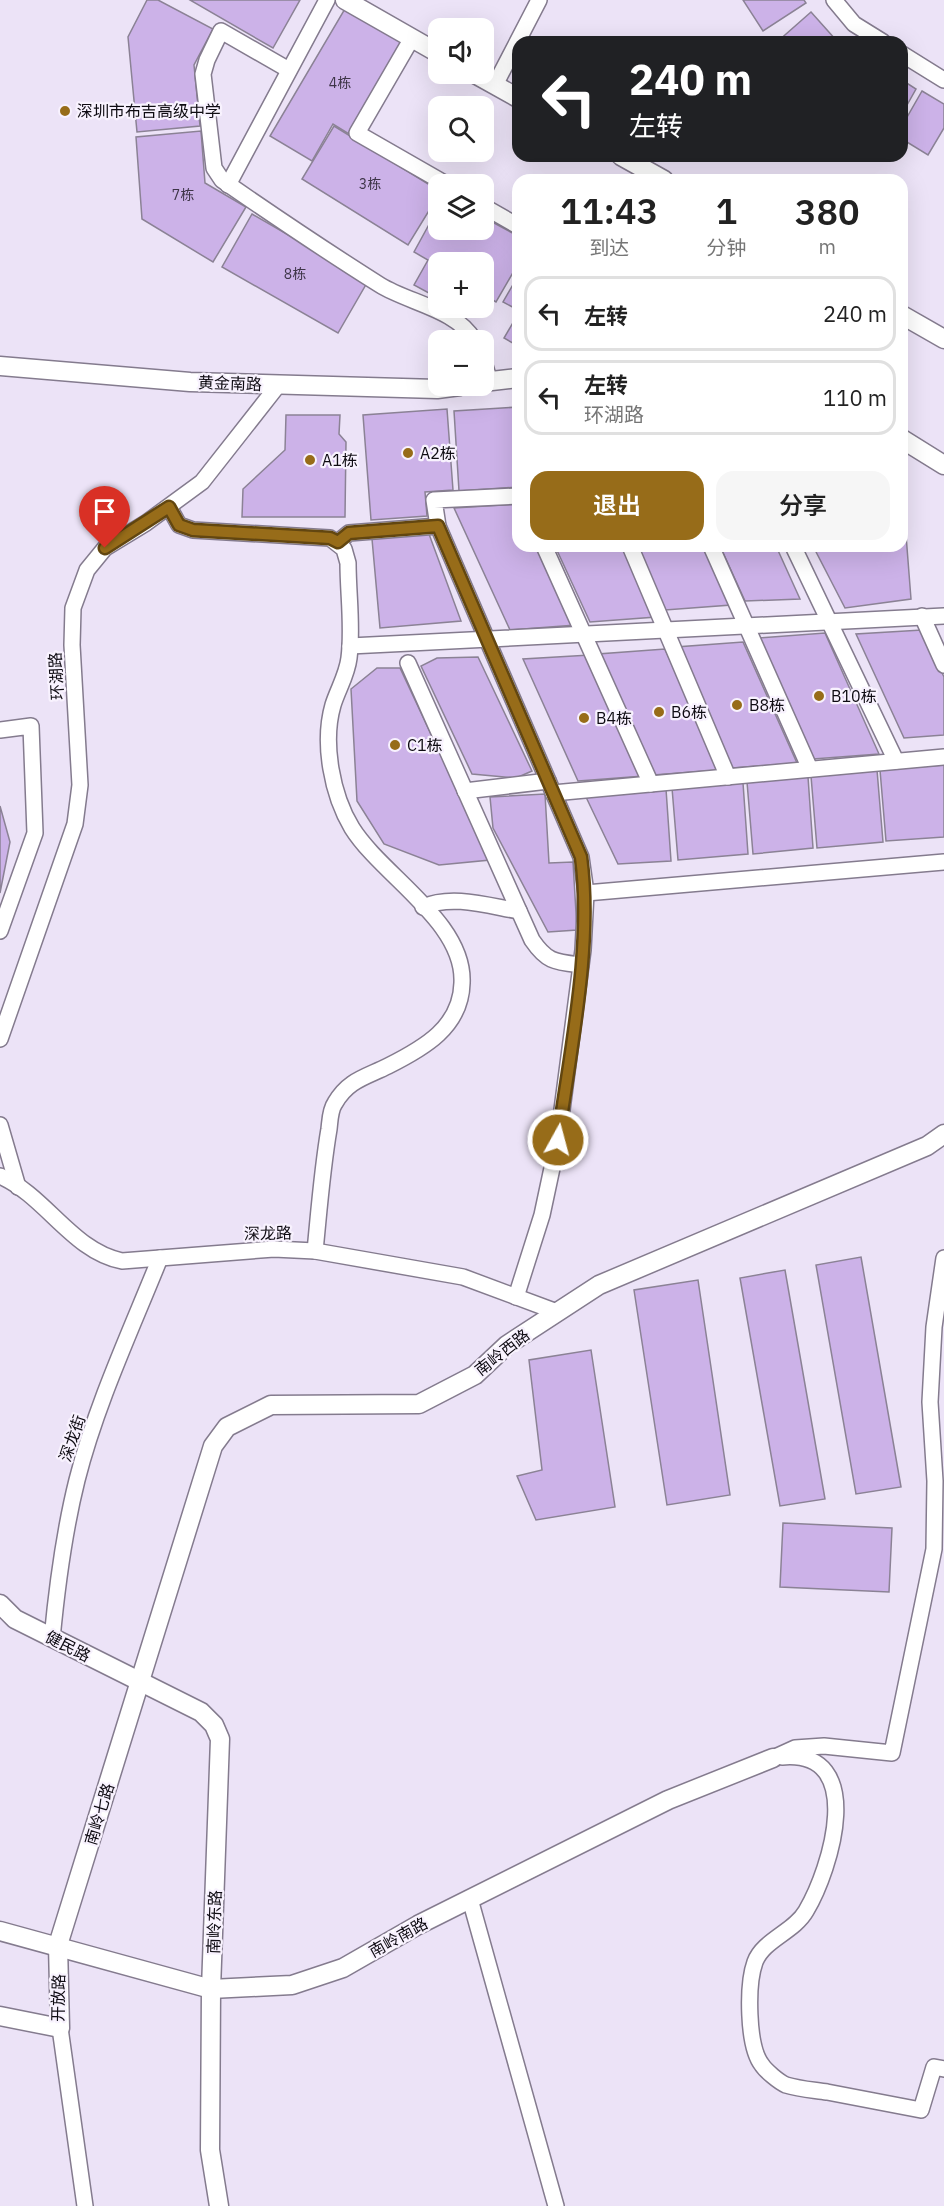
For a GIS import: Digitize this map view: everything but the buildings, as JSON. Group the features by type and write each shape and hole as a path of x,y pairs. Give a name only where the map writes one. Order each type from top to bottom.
{"street":[{"path":"228,185 327,0"},
{"path":"345,0 428,47"},
{"path":"520,36 539,0"},
{"path":"834,0 854,24 873,36"},
{"path":"289,70 221,31 203,74 214,168 228,185 383,286 440,312 466,330"},
{"path":"412,38 357,133 429,174"},
{"path":"512,52 495,85 512,95"},
{"path":"908,58 944,80"},
{"path":"632,162 653,174"},
{"path":"494,212 512,223"},
{"path":"908,318 944,339"},
{"name":"黄金南路","path":"0,366 190,382 428,389"},
{"path":"494,381 512,379"},
{"name":"环湖路","path":"0,1040 75,824 80,785 72,645 74,608 87,570 105,548 169,507 202,482 279,384"},
{"path":"908,443 944,465"},
{"path":"512,496 434,500 438,526 581,857 586,893 581,965 558,1140 542,1215 516,1297"},
{"path":"169,507 179,525 193,530 330,538 338,542 347,555 350,646 343,683 333,706 330,730 331,768 338,796 352,828 440,924 457,951 462,983 460,1001 451,1023 435,1038 388,1066 361,1076 347,1085 333,1106 325,1150 315,1251"},
{"path":"338,542 349,533 438,526"},
{"path":"547,552 651,784"},
{"path":"633,552 729,777"},
{"path":"714,552 810,769"},
{"path":"796,552 896,761"},
{"path":"922,616 944,665"},
{"path":"350,646 488,641 944,616"},
{"path":"408,663 519,911 543,956 555,962 581,965"},
{"path":"0,730 31,726 35,833 0,931"},
{"path":"465,790 651,784 944,756"},
{"path":"586,893 944,862"},
{"path":"423,907 435,901 451,901 519,911"},
{"path":"0,1125 18,1187"},
{"name":"南岭西路","path":"140,1682 213,1446 227,1427 271,1405 418,1404 475,1375 507,1345 599,1285 927,1146 944,1134"},
{"name":"深龙路","path":"0,1176 18,1187 106,1258 122,1261 274,1249 315,1251 463,1277 557,1312"},
{"name":"深龙街","path":"52,1638 58,1577 77,1480 114,1369 160,1258"},
{"path":"772,1758 795,1748 814,1747 892,1753 934,1549 935,1481 930,1402 934,1327 944,1258"},
{"name":"健民路","path":"0,1604 15,1619 140,1682"},
{"name":"南岭七路","path":"58,1946 140,1682"},
{"name":"南岭东路","path":"140,1682 201,1712 214,1725 220,1739 211,1989 210,2150 219,2206"},
{"path":"772,1758 795,1756 813,1761 831,1778 836,1798 834,1838 821,1881 806,1913 792,1929 771,1943 756,1960 751,1985 751,2034 761,2064 785,2085 921,2110 934,2067 944,2069"},
{"name":"南岭南路","path":"0,1931 211,1989 292,1985 343,1968 470,1899 668,1800 772,1758"},
{"path":"470,1899 556,2206"},
{"name":"开放路","path":"0,2016 60,2028 58,1946"},
{"path":"60,2028 85,2206"}],"place":[{"name":"深圳市布吉高级中学","path":"65,111"},
{"name":"A2栋","path":"408,453"},
{"name":"A1栋","path":"310,460"},
{"name":"B10栋","path":"819,696"},
{"name":"B8栋","path":"737,705"},
{"name":"B6栋","path":"659,712"},
{"name":"B4栋","path":"584,718"},
{"name":"C1栋","path":"395,745"}],"route":[{"path":"105,548 169,507 179,525 193,530 330,538 338,542 349,533 438,526 581,857 586,893 583,950 558,1140"}]}
